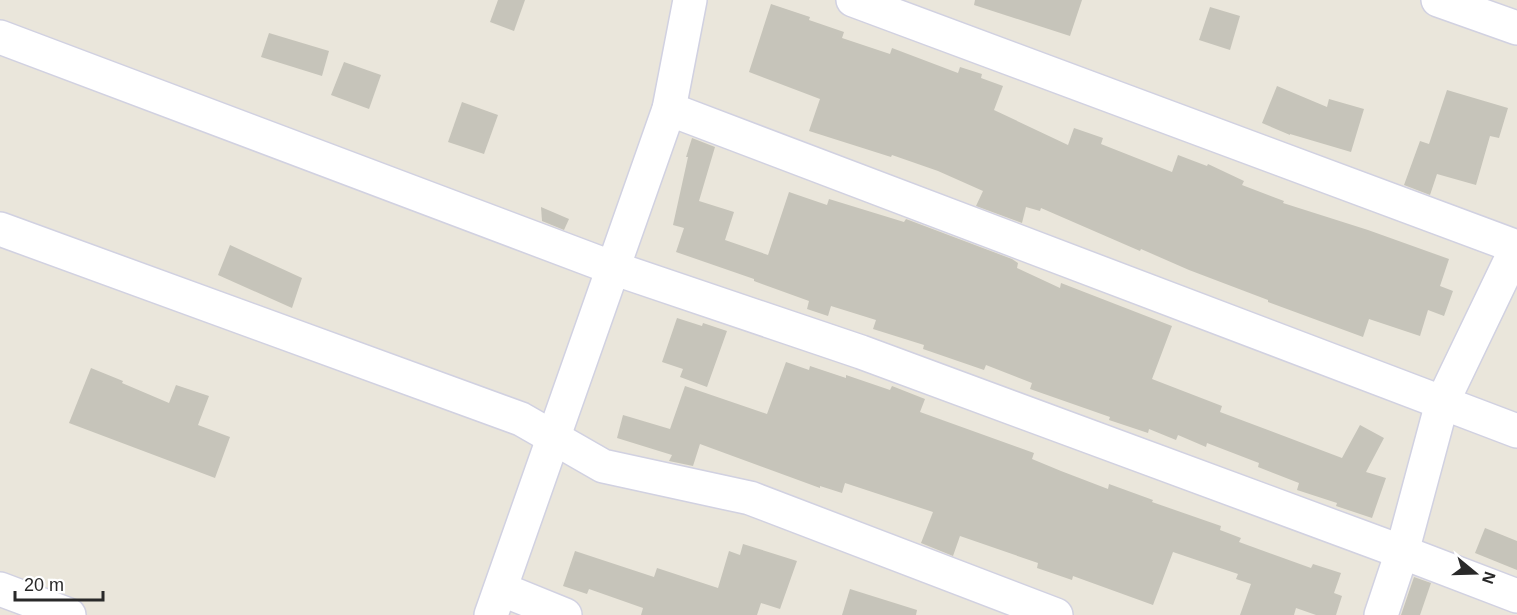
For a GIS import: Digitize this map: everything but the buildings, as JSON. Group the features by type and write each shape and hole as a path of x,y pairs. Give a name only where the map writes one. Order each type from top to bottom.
{"street":[{"path":"565,615 496,602 669,109 690,0"},
{"path":"853,0 1517,247 1442,403 1402,552 1381,615"},
{"path":"1438,0 1517,28"},
{"path":"0,37 614,268 861,352 1517,596"},
{"path":"669,109 1517,431"},
{"path":"0,229 521,419 603,466 750,498 1056,615"},
{"path":"0,590 69,615"}]}
